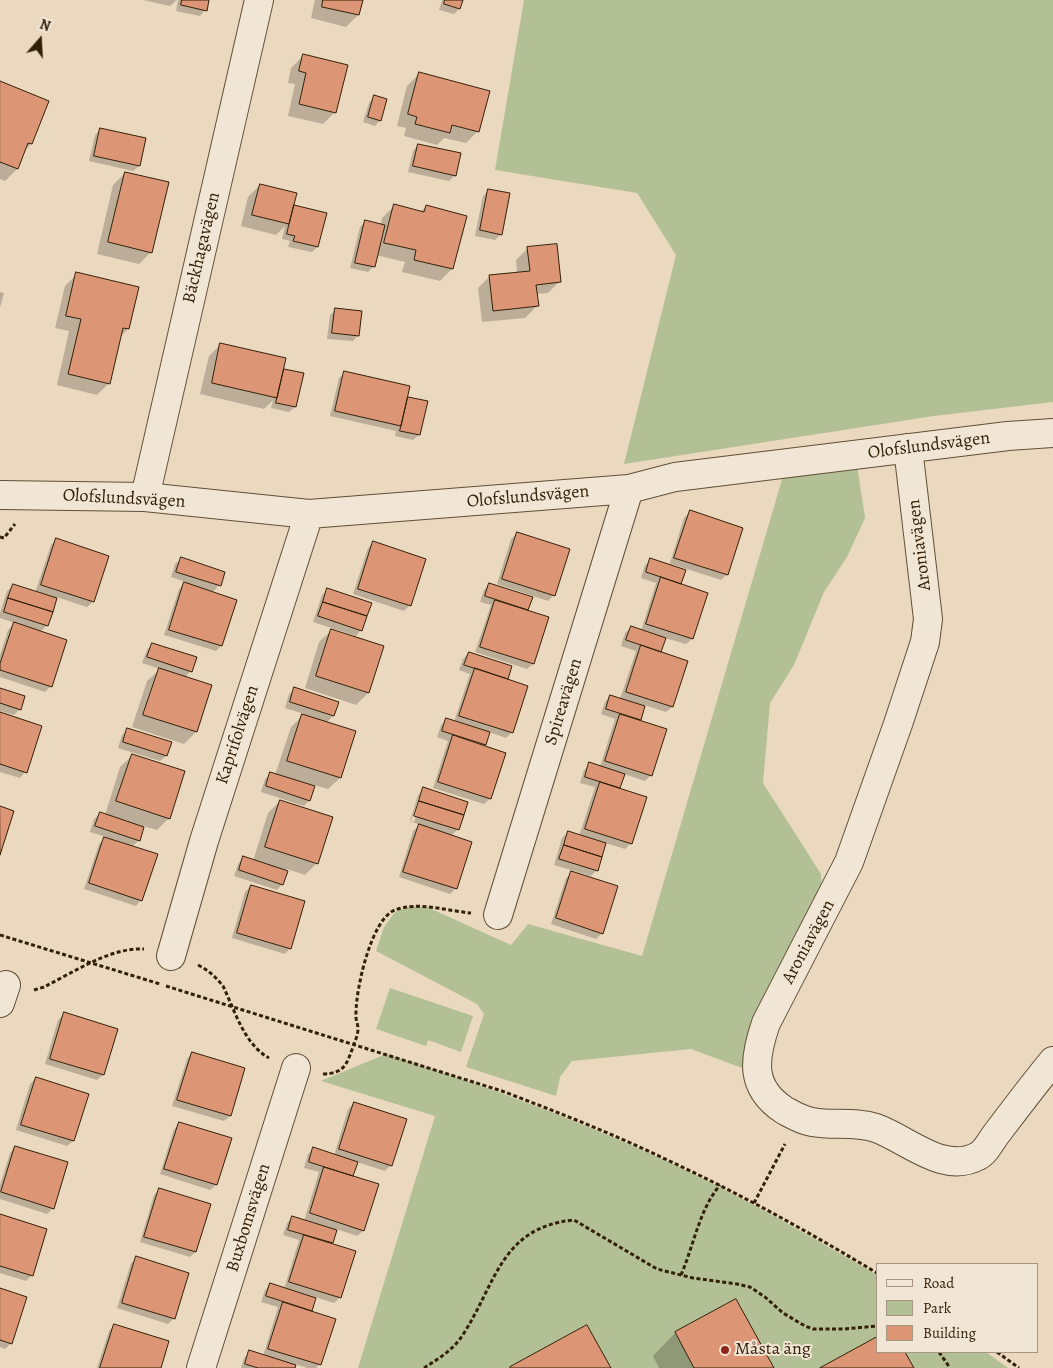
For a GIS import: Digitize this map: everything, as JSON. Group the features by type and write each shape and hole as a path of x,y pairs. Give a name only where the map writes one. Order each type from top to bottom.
{"street":[{"name":"Bäckhagavägen","path":"145,497 259,0"},
{"name":"Olofslundsvägen","path":"0,496 145,497 309,514 630,489 675,477 1008,436 1053,433"},
{"name":"Aroniavägen","path":"908,448 928,618 925,642 849,862 766,1023 758,1045 756,1065 758,1077 761,1086 777,1105 797,1118 812,1122 865,1125 878,1129 923,1152 945,1160 958,1161 968,1160 980,1155 1053,1060"},
{"name":"Spireavägen","path":"498,915 630,489"},
{"name":"Kaprifolvägen","path":"171,956 204,841 309,514"},
{"name":"Buxbomsvägen","path":"202,1368 296,1068"}],"path":[{"path":"3,994 44,987 114,952 133,948 152,950 205,968 218,979 250,1042 259,1053 272,1060 321,1075 334,1074 347,1064 357,1036 356,1015 359,985 372,940 386,915 402,908 425,907 498,915"},
{"path":"0,935 502,1091 553,1110 655,1154 720,1185 876,1271"},
{"path":"754,1203 776,1163 797,1118"},
{"path":"681,1274 711,1195 720,1185"},
{"path":"424,1368 450,1350 462,1337 502,1262 515,1245 535,1231 563,1221 574,1220 657,1269 693,1278 750,1287 783,1313 813,1329 876,1326"},
{"path":"940,1353 950,1368"},
{"path":"998,1353 1019,1368"}],"green space":[{"path":"524,0 1053,0 1053,402 934,416 624,464 676,255 637,193 495,170"},
{"path":"856,458 865,518 847,557 824,592 794,665 770,703 763,783 821,874 823,915 802,960 761,1075 691,1049 572,1061 560,1077 556,1096 466,1067 484,1014 477,1004 376,951 384,927 395,912 410,906 427,907 511,945 528,924 642,956 783,476"},
{"path":"390,988 473,1016 461,1052 428,1040 426,1046 376,1029"},
{"path":"386,1054 459,1078 601,1132 697,1176 750,1203 876,1274 876,1353 987,1353 1008,1368 358,1368 435,1116 321,1081"}],"building":[{"path":"182,0 209,0 207,11 181,5"},
{"path":"323,0 363,0 359,15 322,7"},
{"path":"445,0 463,0 460,9 444,4"},
{"path":"303,54 348,65 336,113 299,104 306,73 299,71"},
{"path":"419,72 490,91 479,132 452,125 450,133 415,124 417,117 408,114"},
{"path":"0,81 49,101 32,144 28,143 18,169 0,162"},
{"path":"374,95 387,99 381,121 368,117"},
{"path":"100,128 146,138 140,166 94,156"},
{"path":"418,144 461,153 456,176 413,166"},
{"path":"125,172 169,182 152,253 108,242"},
{"path":"260,184 297,193 289,224 252,215"},
{"path":"488,189 510,193 502,235 480,230"},
{"path":"394,204 424,212 426,205 467,216 453,269 414,260 416,250 384,243"},
{"path":"294,205 327,213 318,247 293,241 295,236 287,234"},
{"path":"365,220 385,225 375,267 355,263"},
{"path":"557,244 561,282 536,285 539,306 493,311 489,275 530,271 527,247"},
{"path":"76,272 139,287 129,329 123,328 110,384 68,374 81,319 66,316"},
{"path":"335,308 362,311 359,336 332,333"},
{"path":"220,343 286,358 277,398 212,383"},
{"path":"284,369 304,373 296,407 276,403"},
{"path":"344,371 410,386 401,426 335,411"},
{"path":"408,397 428,401 420,435 400,431"},
{"path":"690,510 743,528 728,575 674,558"},
{"path":"517,532 570,549 555,596 502,579"},
{"path":"56,538 109,556 94,602 41,585"},
{"path":"373,541 426,559 411,606 358,589"},
{"path":"181,557 225,572 221,586 176,572"},
{"path":"650,558 686,570 681,584 646,572"},
{"path":"661,577 708,593 693,639 646,624"},
{"path":"184,582 237,600 222,646 169,630"},
{"path":"489,583 533,597 528,610 485,596"},
{"path":"13,584 57,598 53,612 8,598"},
{"path":"327,588 372,603 367,616 323,602"},
{"path":"8,598 53,612 48,626 4,612"},
{"path":"495,600 549,617 534,664 480,647"},
{"path":"323,602 367,616 362,631 318,616"},
{"path":"14,622 67,640 52,687 0,670 0,664"},
{"path":"631,626 666,638 661,652 626,640"},
{"path":"331,629 384,646 369,693 316,676"},
{"path":"152,643 197,657 192,672 147,657"},
{"path":"641,645 688,661 673,707 626,692"},
{"path":"469,652 512,666 508,679 464,665"},
{"path":"159,668 212,685 197,732 143,715"},
{"path":"475,668 528,686 513,733 459,716"},
{"path":"294,687 339,702 334,716 290,702"},
{"path":"0,688 25,696 21,710 0,703"},
{"path":"610,695 645,706 641,720 606,709"},
{"path":"0,712 42,726 27,773 0,764"},
{"path":"302,714 356,731 341,778 287,761"},
{"path":"620,714 667,729 652,776 605,761"},
{"path":"446,718 490,732 486,745 442,731"},
{"path":"127,728 172,742 167,756 123,742"},
{"path":"453,735 506,753 491,799 438,782"},
{"path":"132,754 185,771 170,819 116,801"},
{"path":"589,762 625,774 620,788 585,777"},
{"path":"270,772 315,786 310,801 266,786"},
{"path":"600,782 647,797 632,844 585,829"},
{"path":"423,787 468,802 464,815 419,801"},
{"path":"280,800 333,817 318,864 265,847"},
{"path":"419,801 464,815 459,830 414,816"},
{"path":"0,806 14,811 0,855"},
{"path":"100,812 144,827 140,841 95,826"},
{"path":"419,824 472,842 457,889 403,872"},
{"path":"568,831 606,843 602,857 564,845"},
{"path":"104,837 158,854 142,901 89,883"},
{"path":"564,845 602,857 598,871 559,859"},
{"path":"243,856 288,871 283,885 239,870"},
{"path":"571,871 618,886 603,934 556,918"},
{"path":"251,885 305,901 291,949 237,933"},
{"path":"64,1012 118,1029 104,1075 50,1059"},
{"path":"192,1052 245,1068 231,1116 177,1100"},
{"path":"36,1077 89,1094 74,1141 21,1125"},
{"path":"354,1102 407,1119 392,1166 339,1149"},
{"path":"179,1122 232,1138 217,1185 164,1169"},
{"path":"15,1146 68,1162 54,1209 1,1192"},
{"path":"313,1147 358,1162 353,1176 309,1162"},
{"path":"324,1167 379,1184 364,1231 310,1213"},
{"path":"159,1188 211,1204 196,1252 144,1237"},
{"path":"0,1214 47,1229 33,1276 0,1266"},
{"path":"292,1216 337,1230 333,1243 288,1230"},
{"path":"304,1235 356,1251 341,1298 289,1282"},
{"path":"136,1256 189,1273 175,1319 122,1303"},
{"path":"270,1283 316,1298 312,1311 266,1296"},
{"path":"0,1288 27,1297 12,1344 0,1340"},
{"name":"Måsta äng","path":"736,1299 774,1368 694,1368 675,1332"},
{"path":"283,1302 336,1319 321,1365 268,1349"},
{"path":"114,1324 169,1341 161,1368 100,1368"},
{"path":"587,1325 611,1368 510,1368 510,1367"},
{"name":"Måsta äng","path":"876,1338 876,1353 906,1353 914,1368 820,1368"},
{"path":"249,1350 296,1365 295,1368 258,1368 245,1364"}],"place":[{"name":"Måsta äng","path":"725,1350"}]}
